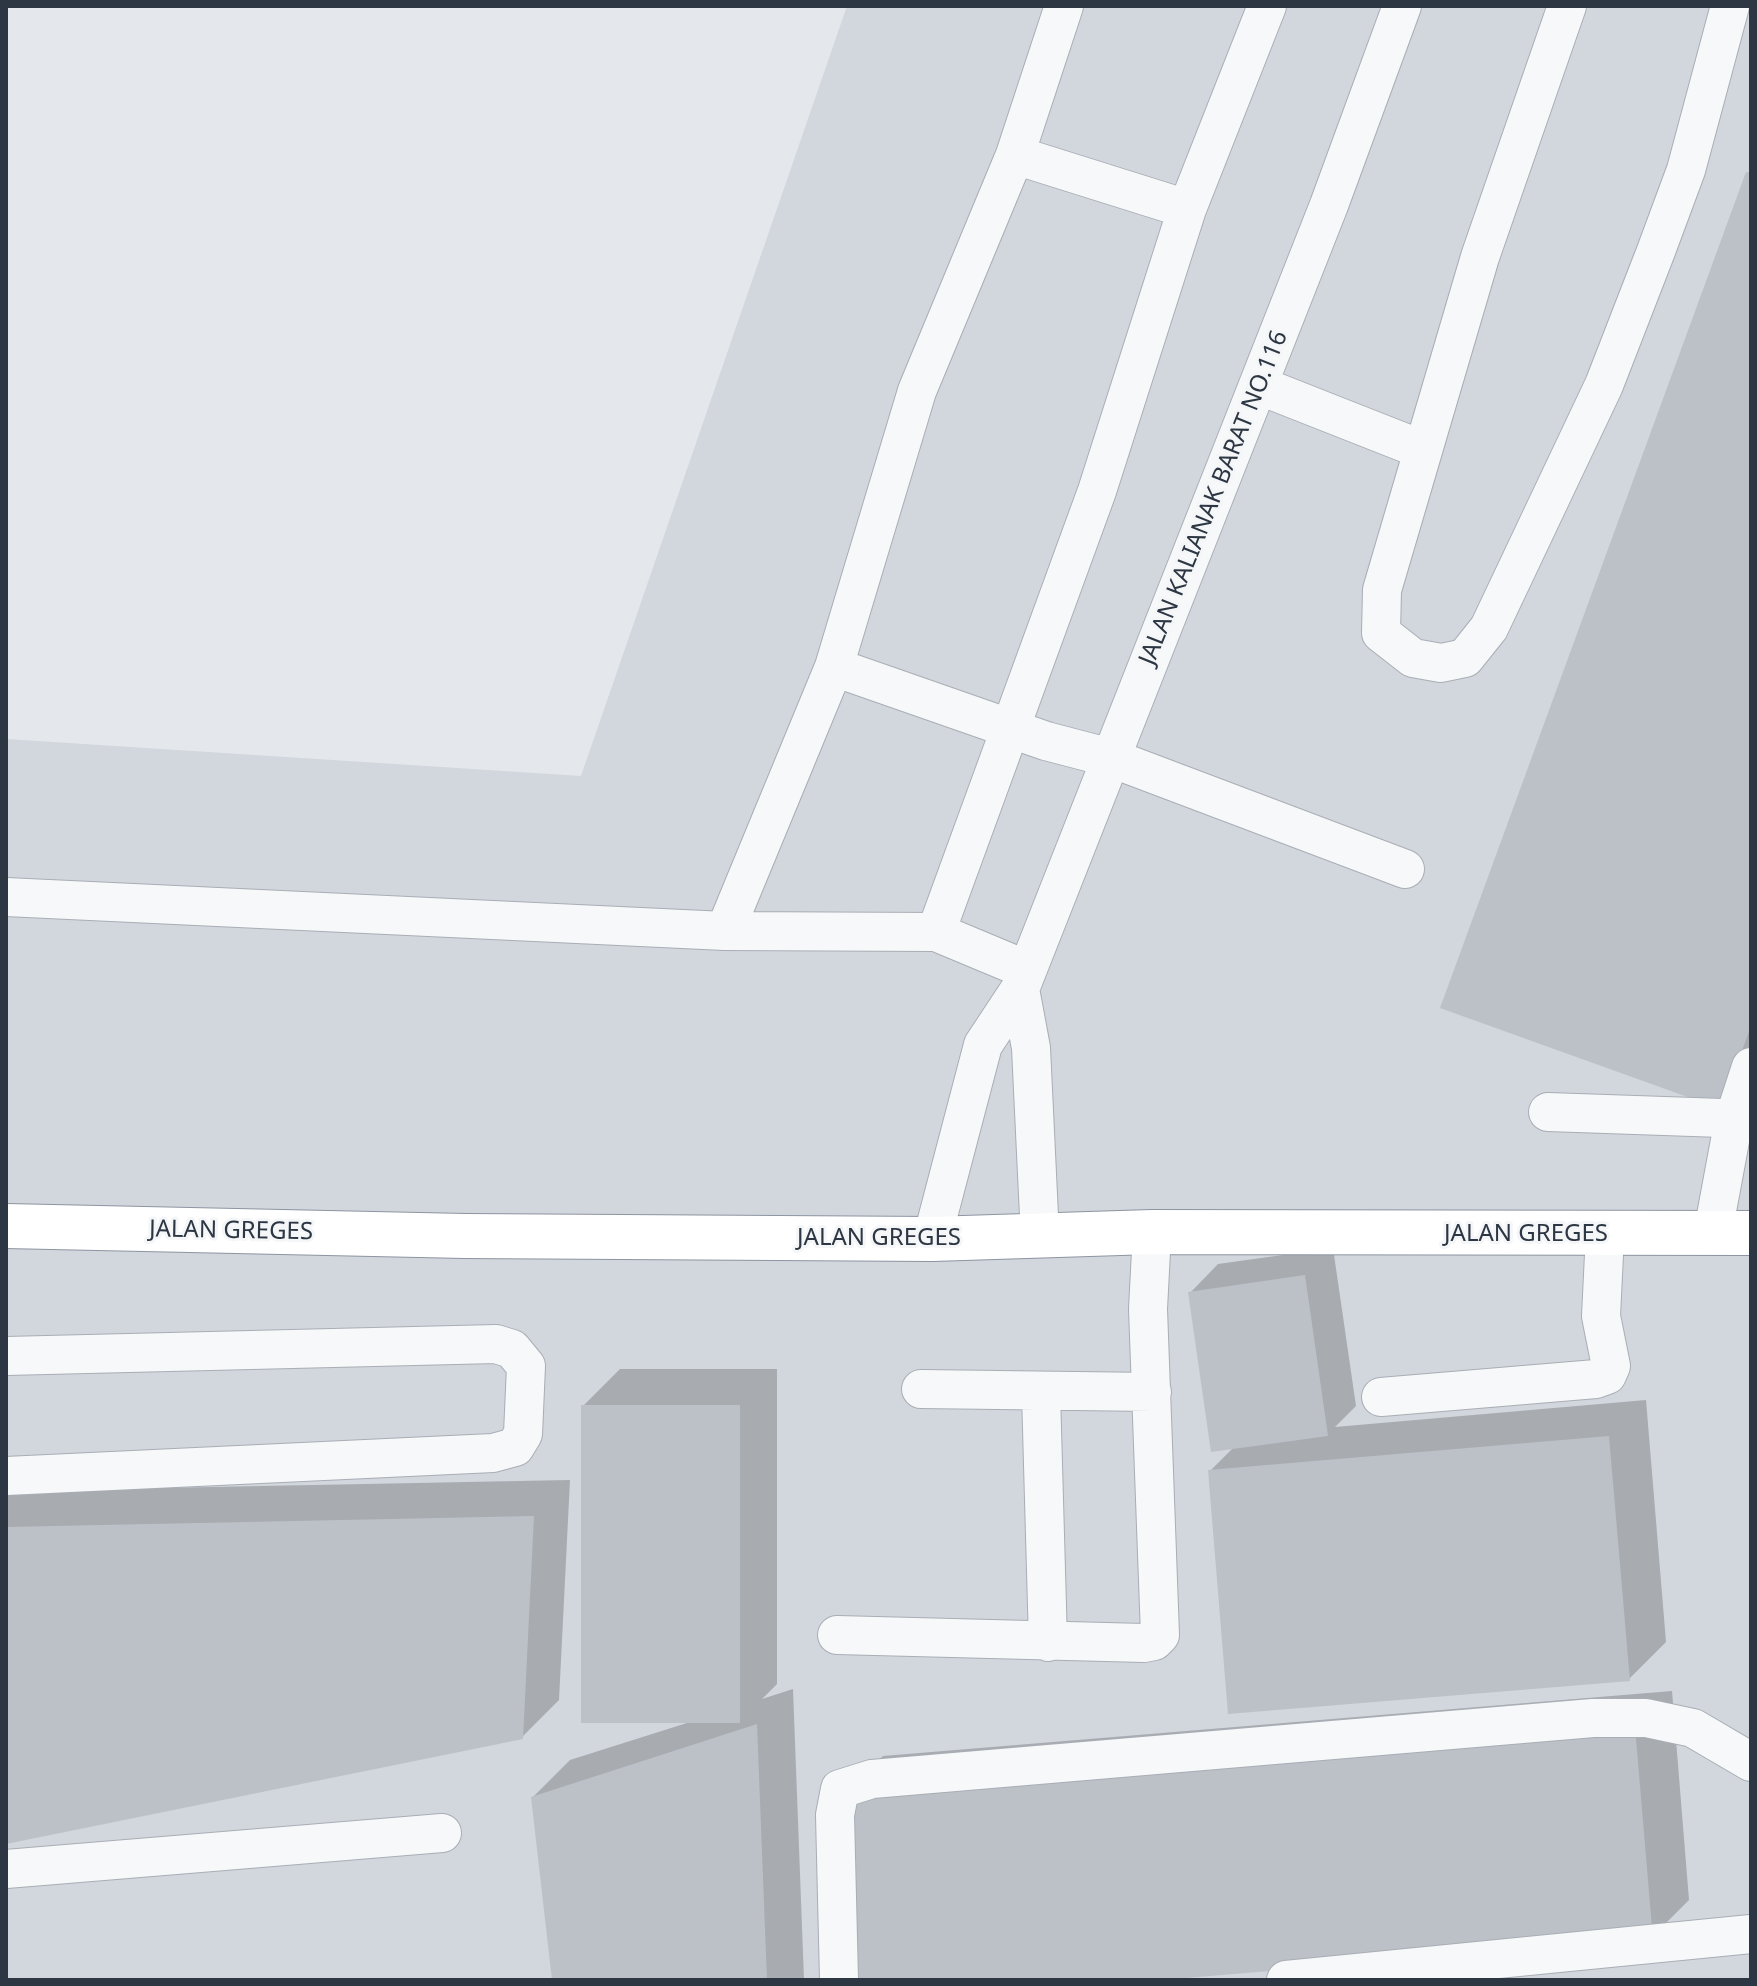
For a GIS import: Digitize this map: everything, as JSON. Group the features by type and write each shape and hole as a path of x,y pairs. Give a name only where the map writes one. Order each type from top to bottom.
{"highway":[{"name":"JALAN GREGES","path":"6,1226 465,1236 932,1239 1152,1232 1732,1233"}],"lane":[{"path":"725,931 834,667 917,391 1015,155 1064,6"},
{"path":"936,932 1097,491 1187,209 1267,6"},
{"name":"JALAN KALIANAK BARAT NO.116","path":"932,1239 983,1045 1024,980 1329,205 1402,6"},
{"path":"1567,6 1480,257 1382,590 1381,633 1413,658 1441,663 1465,658 1489,628 1604,385 1686,170 1730,6"},
{"path":"1015,155 1187,209"},
{"path":"1258,385 1423,450"},
{"path":"834,667 1046,741 1111,758 1405,869"},
{"path":"6,897 725,931 936,932 1024,980 1031,1048 1040,1237"},
{"path":"1732,1233 1742,1119 1751,1067"},
{"path":"1548,1112 1742,1119"},
{"path":"837,1635 1144,1643 1154,1641 1160,1635 1148,1309 1152,1232"},
{"path":"1381,1397 1596,1379 1607,1375 1611,1366 1601,1316 1605,1234"},
{"path":"6,1356 496,1344 512,1349 526,1366 523,1434 515,1447 493,1453 6,1476"},
{"path":"921,1389 1041,1393 1152,1392"},
{"path":"1041,1393 1048,1642"},
{"path":"839,1980 835,1815 840,1789 872,1779 1593,1718 1646,1718 1693,1728 1751,1762"},
{"path":"6,1869 442,1833"},
{"path":"1286,1980 1751,1934"}],"shaded area":[{"path":"847,6 1751,6 1751,1980 6,1980 6,739 581,776"}],"building":[{"path":"1746,172 1751,174 1751,1026 1721,1109 1440,1008"},
{"path":"1305,1275 1328,1436 1211,1452 1188,1292"},
{"path":"581,1405 740,1405 740,1723 581,1723"},
{"path":"1609,1436 1630,1681 1228,1714 1208,1470"},
{"path":"534,1516 523,1739 6,1844 6,1527"},
{"path":"757,1724 767,1980 552,1980 531,1797"},
{"path":"1635,1727 1653,1939 1162,1980 859,1980 844,1793"}]}
